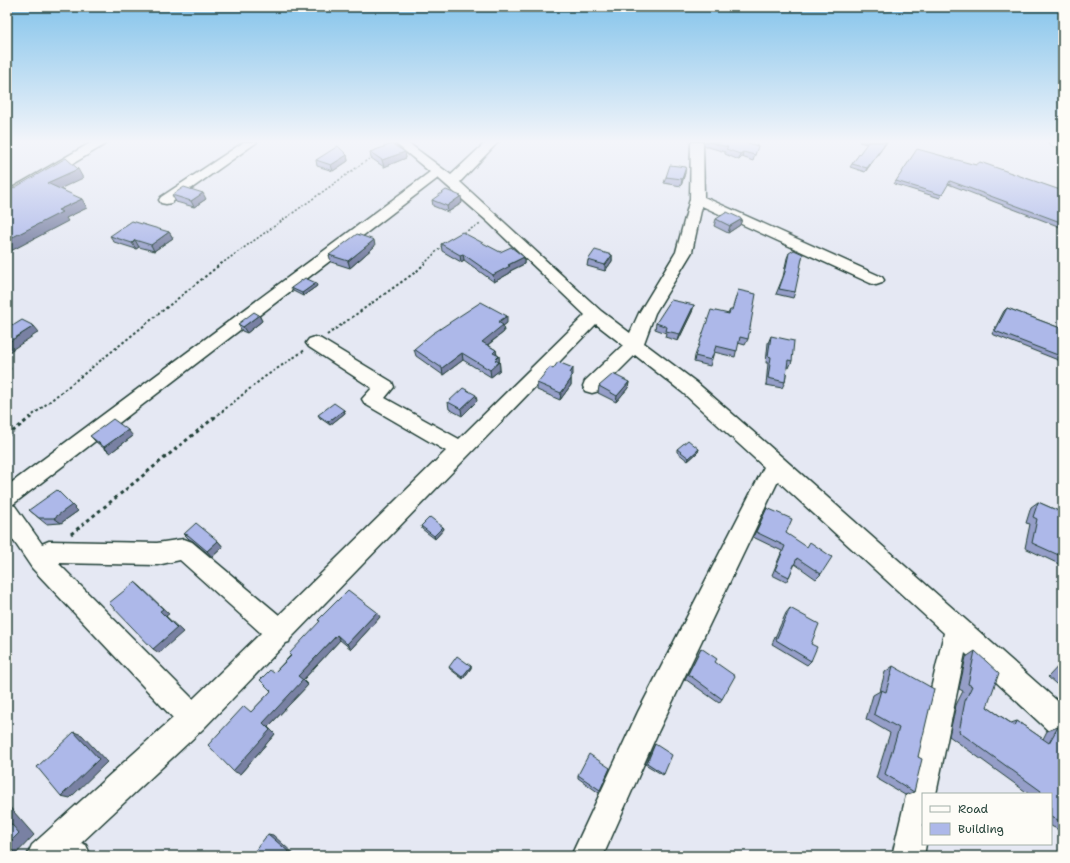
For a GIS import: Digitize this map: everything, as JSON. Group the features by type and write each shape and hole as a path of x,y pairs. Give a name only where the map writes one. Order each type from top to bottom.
{"street":[{"path":"7,197 32,182"},
{"path":"166,200 192,182"},
{"path":"7,498 438,182"},
{"path":"451,182 492,218 595,315 689,387 776,464 832,518 1063,725"},
{"path":"592,386 634,345 647,313 684,252 697,199 697,182"},
{"path":"697,199 876,280"},
{"path":"43,856 193,719 595,315"},
{"path":"315,343 385,387 372,399 460,449"},
{"path":"587,856 648,722 776,464"},
{"path":"7,513 40,560 193,719"},
{"path":"50,552 157,554 184,549 280,633"},
{"path":"908,856 957,630"}],"path":[{"path":"7,436 223,262 336,182"},
{"path":"458,235 492,218"},
{"path":"50,552 263,378 417,271 445,244"}],"building":[{"path":"24,182 49,182 47,183 82,199 58,210 62,212 7,240 7,192"},
{"path":"900,182 949,182 942,195"},
{"path":"953,182 1038,182 1063,191 1063,223"},
{"path":"184,187 203,193 191,201 172,195"},
{"path":"446,190 461,196 447,206 432,200"},
{"path":"727,212 742,219 730,226 716,219"},
{"path":"132,221 169,232 151,245 135,240 132,243 110,236"},
{"path":"462,232 500,252 511,247 524,257 493,275 463,254 460,255 441,244"},
{"path":"357,234 374,240 348,261 329,255"},
{"path":"595,250 612,255 605,265 588,260"},
{"path":"794,250 803,254 795,292 779,289 785,272 789,253"},
{"path":"305,278 316,283 302,293 291,288"},
{"path":"738,290 756,294 748,339 740,337 737,351 716,346 711,360 695,356 711,310 729,314 730,310 732,310"},
{"path":"671,300 694,305 680,334 666,331 667,327 656,323"},
{"path":"481,302 507,316 498,322 503,325 482,342 496,350 493,353 499,356 495,360 499,362 490,370 462,353 442,368 414,349 432,334"},
{"path":"1007,308 1063,329 1063,357 995,331"},
{"path":"254,312 259,315 243,327 238,324"},
{"path":"22,320 34,326 7,343 7,327"},
{"path":"771,336 794,341 792,361 788,360 785,382 768,378 771,357 768,356"},
{"path":"558,362 573,368 570,373 571,379 561,393 537,383 550,367 553,369"},
{"path":"613,374 629,382 617,396 599,386"},
{"path":"463,388 476,395 461,409 448,402"},
{"path":"334,403 344,410 328,422 318,415"},
{"path":"113,419 128,430 104,447 90,436"},
{"path":"688,440 699,449 689,458 677,449"},
{"path":"57,490 72,505 54,518 39,518 29,510"},
{"path":"1038,502 1063,513 1063,557 1032,543 1037,519 1033,517"},
{"path":"767,508 792,519 786,533 807,547 810,542 832,557 821,574 797,558 789,577 775,570 785,546 756,532"},
{"path":"430,517 443,527 434,536 421,526"},
{"path":"196,523 218,541 207,551 188,535 184,534"},
{"path":"135,582 163,609 160,611 177,628 153,649 109,603"},
{"path":"348,590 377,612 347,644 337,635 298,676 303,680 263,723 270,730 233,771 208,745 244,706 251,712 271,691 260,680 270,670 274,673 291,656 289,654 320,621 318,620"},
{"path":"790,608 819,624 811,644 817,647 811,661 776,640"},
{"path":"701,648 717,659 715,662 735,676 722,699 688,674"},
{"path":"975,651 999,673 987,707 1015,726 1017,721 1049,743 1058,727 1063,732 1063,823 1052,817 1052,793 1040,793 1041,791 959,732 965,701 972,686 968,684"},
{"path":"457,656 471,666 462,677 449,667"},
{"path":"893,666 934,689 918,757 922,759 914,792 885,774 899,728 874,714 881,690 886,692"},
{"path":"1063,667 1063,678 1057,673"},
{"path":"74,732 99,759 61,796 37,767"},
{"path":"655,744 672,755 664,774 647,763"},
{"path":"589,754 610,768 600,790 578,775"},
{"path":"7,819 19,833 7,845"},
{"path":"268,834 290,853 288,856 251,856"}]}
